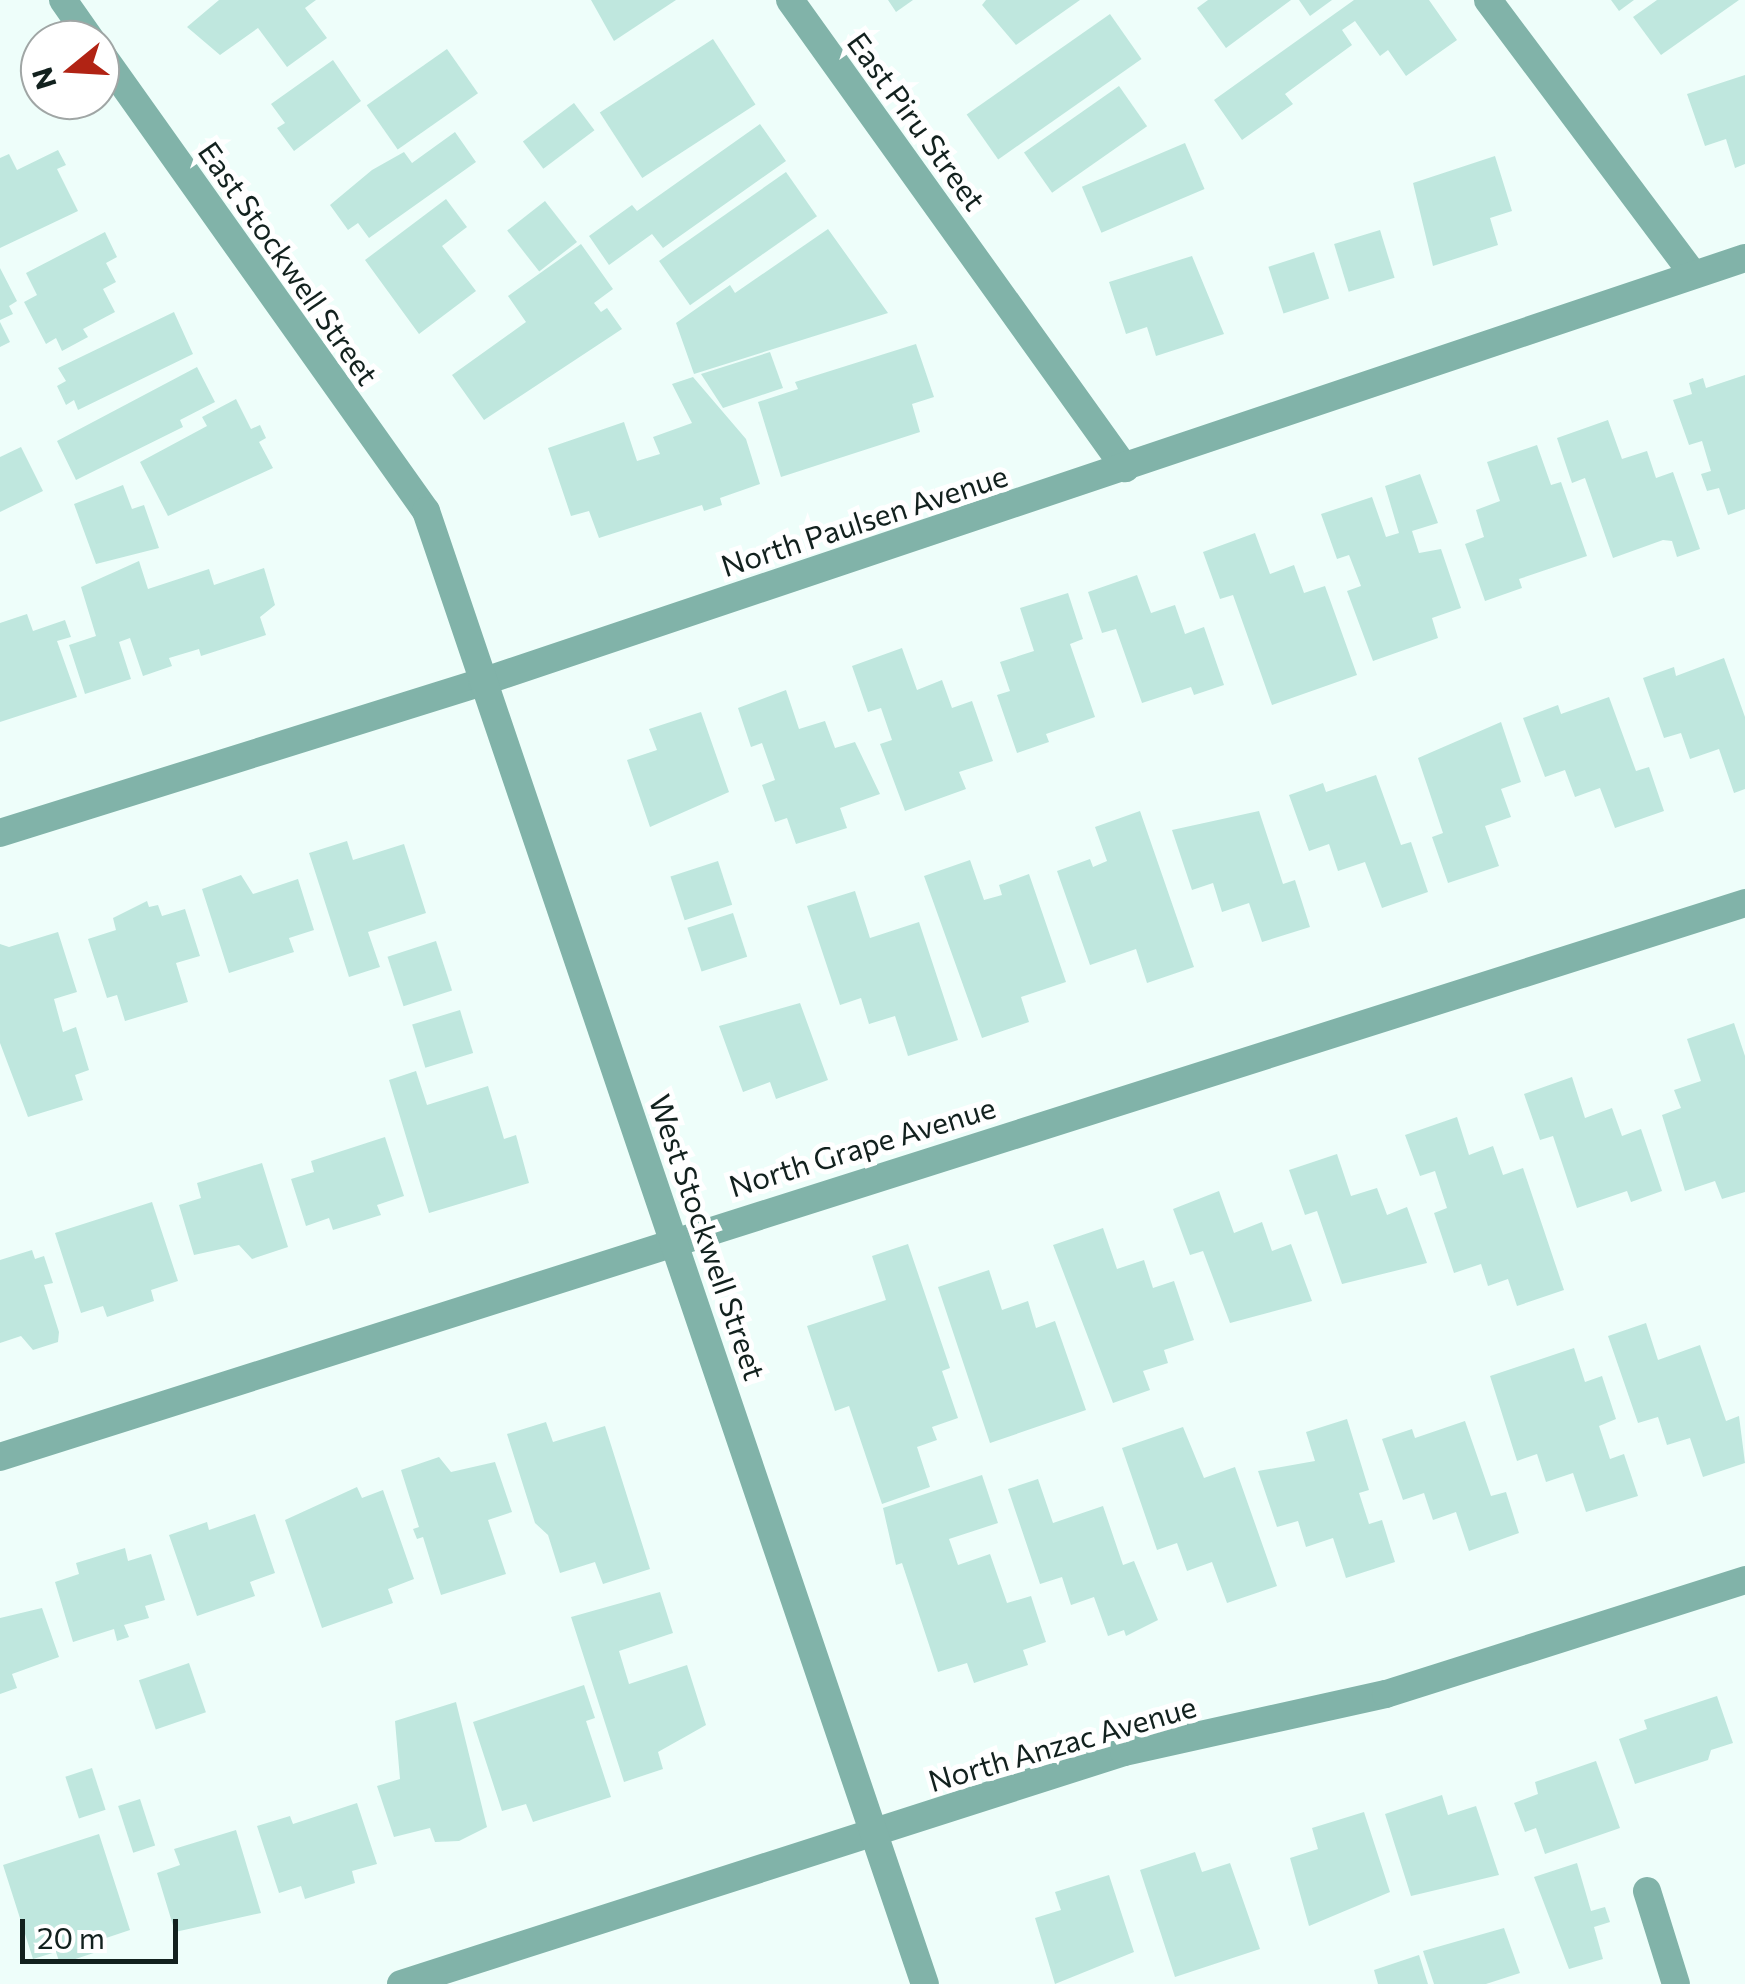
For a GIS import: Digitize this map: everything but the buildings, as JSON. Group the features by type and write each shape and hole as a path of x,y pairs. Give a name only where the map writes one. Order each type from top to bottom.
{"street":[{"name":"East Piru Street","path":"790,0 1125,468"},
{"path":"1488,0 1568,113 1693,274"},
{"name":"East Stockwell Street","path":"120,80 426,511"},
{"name":"North Paulsen Avenue","path":"0,832 482,682 1745,258"},
{"name":"West Stockwell Street","path":"426,511 925,1984"},
{"name":"North Grape Avenue","path":"0,1456 1745,903"},
{"name":"North Anzac Avenue","path":"401,1984 1124,1752 1386,1694 1745,1580"},
{"path":"1646,1891 1676,1984"}]}
